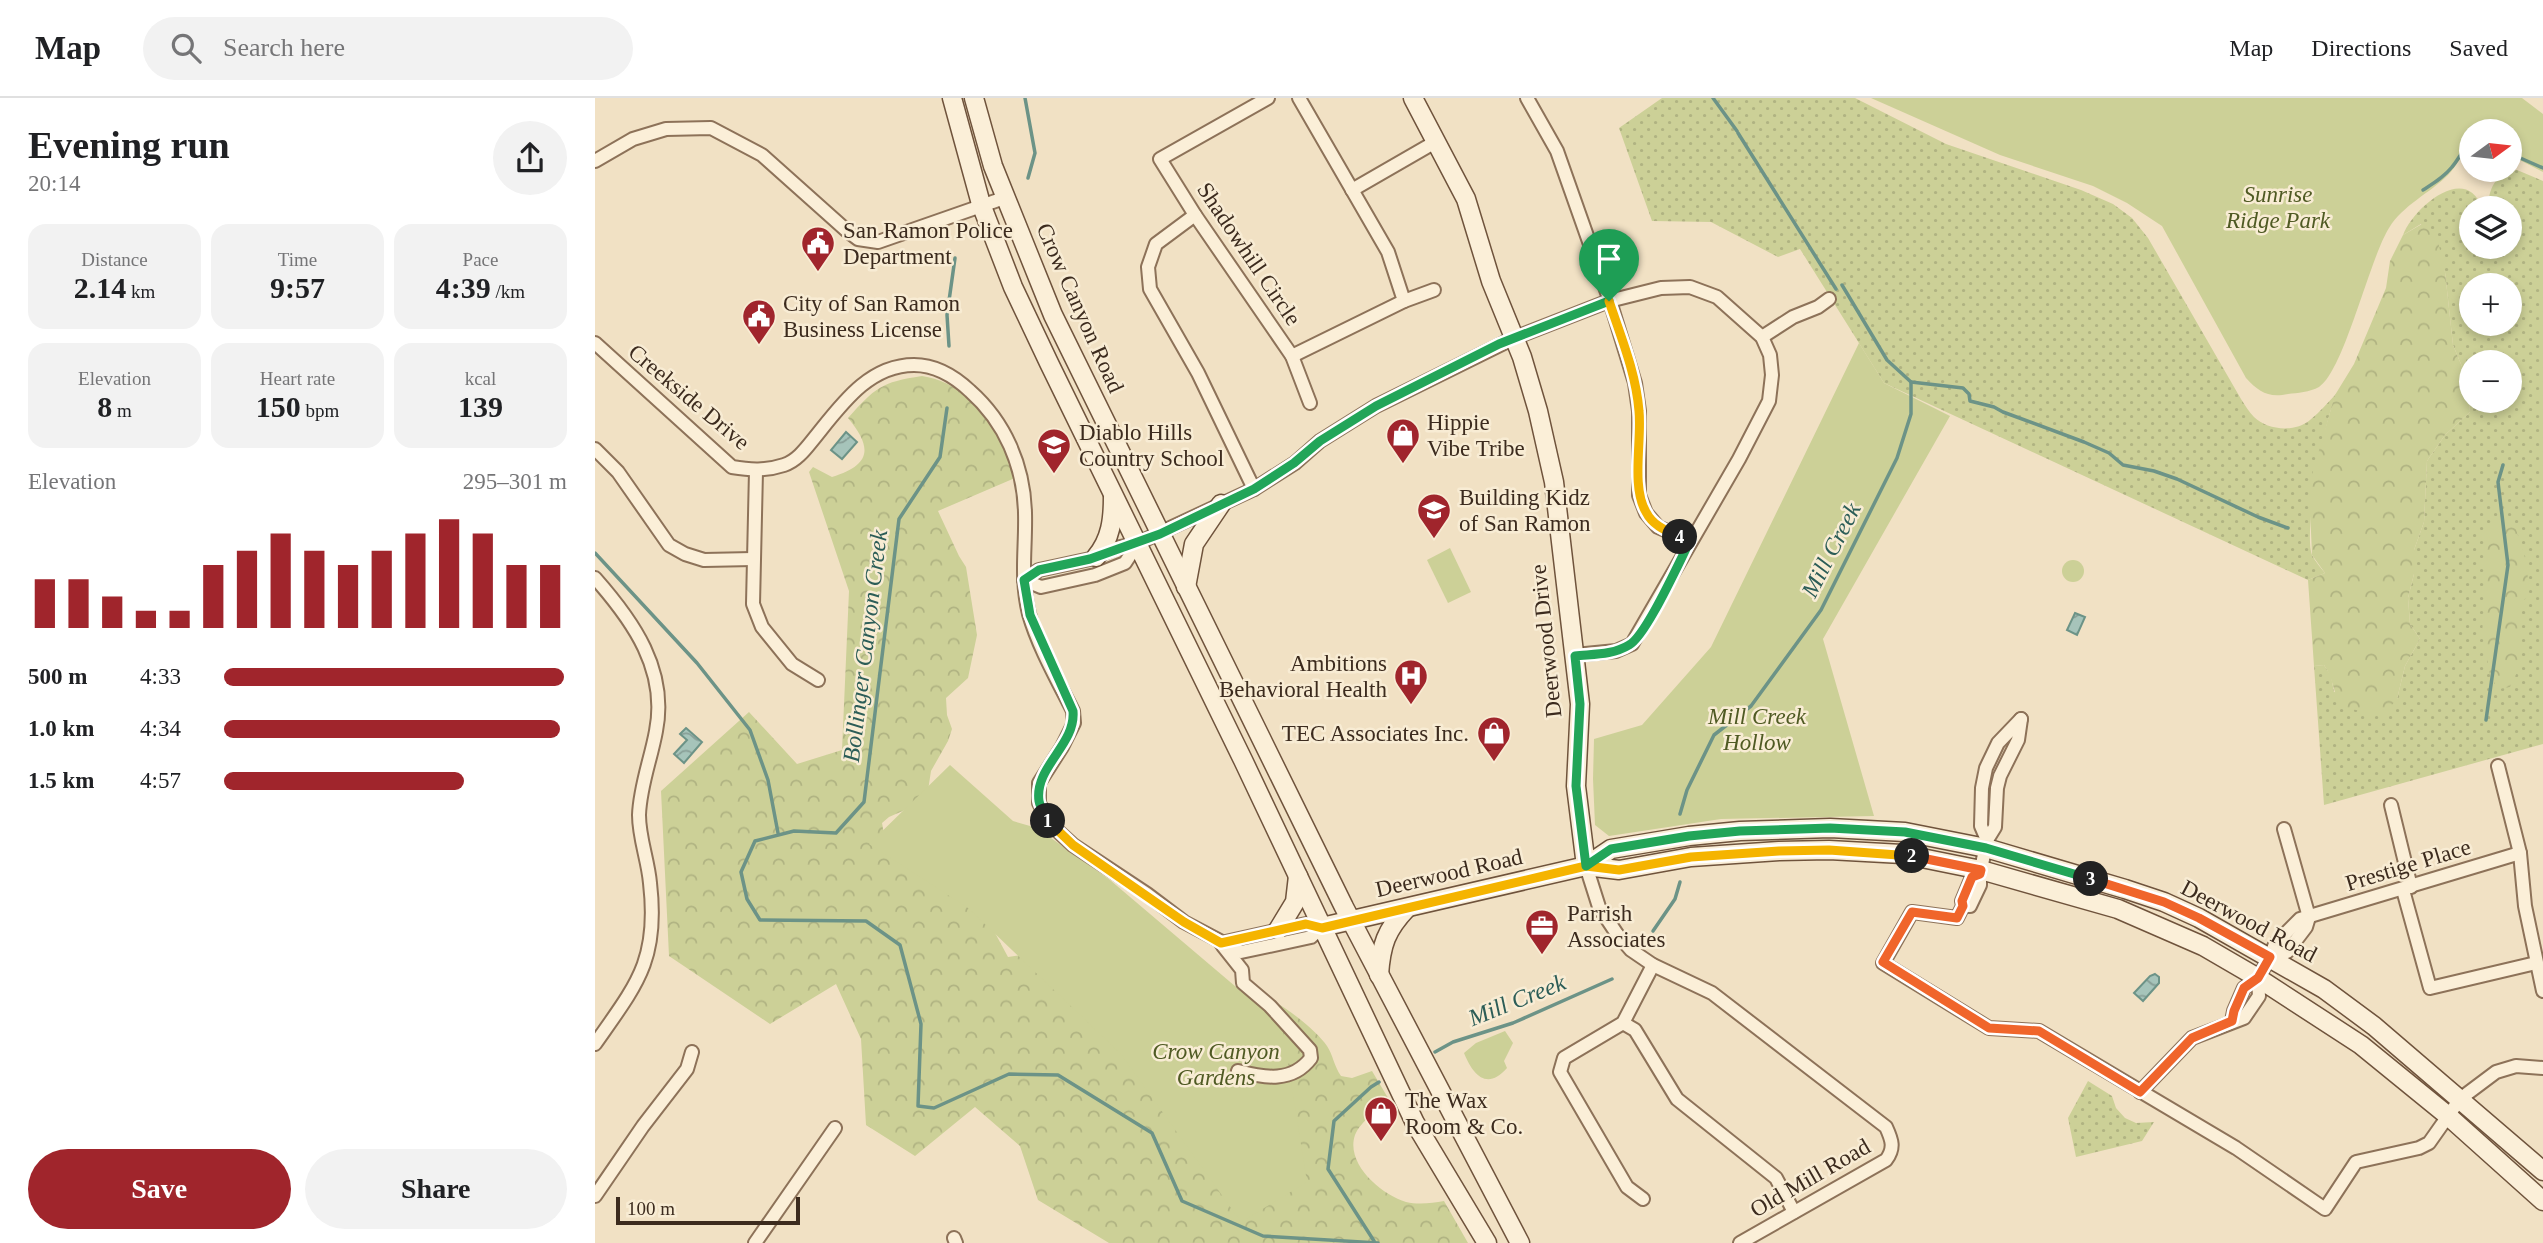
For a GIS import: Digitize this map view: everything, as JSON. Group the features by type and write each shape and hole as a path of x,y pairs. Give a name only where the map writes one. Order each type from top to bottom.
{"street":[{"path":"952,98 981,204 1013,287 1415,1123 1487,1243"},
{"name":"Crow Canyon Road","path":"974,98 1004,198 1048,304 1379,975 1520,1243"},
{"name":"Shadowhill Circle","path":"1268,98 1160,159 1292,356 1404,301 1434,290"},
{"path":"1299,98 1388,252 1404,301"},
{"name":"Deerwood Drive","path":"1413,98 1466,199 1491,281 1522,357 1538,411 1554,482 1580,704 1576,786 1586,866 1599,907 1632,950 1653,965 1712,993 1886,1127 1893,1142"},
{"path":"1527,98 1557,151 1635,383 1639,411 1639,495 1646,513 1658,527 1690,541"},
{"path":"595,161 633,139 666,129 711,128 762,155 846,230 858,239 869,242 891,239 981,204 1004,198"},
{"path":"1352,190 1437,141"},
{"path":"1195,215 1156,244 1148,267 1150,289 1198,373 1254,489"},
{"path":"1024,580 1039,570 1138,544 1254,489 1294,463 1320,441 1376,406 1514,338 1609,301 1661,288 1690,287 1717,297 1762,337 1770,355 1772,375 1769,401 1739,459 1632,644 1616,651 1575,656"},
{"path":"1762,337 1793,317 1818,307 1829,299"},
{"name":"Creekside Drive","path":"595,343 732,467 756,471 786,465 800,455 856,390 874,375 885,370 906,365 940,369 960,382 987,406 1008,438 1021,478 1025,513 1022,558 1030,615 1073,711 1074,723 1039,783 1039,803 1049,823 1073,845 1184,922 1221,943"},
{"path":"1292,356 1310,403"},
{"path":"595,449 618,472 669,545 685,554 705,559 753,559"},
{"path":"756,471 753,604 762,627 792,664 818,680"},
{"path":"1096,557 1103,548 1113,523 1113,493"},
{"path":"1186,587 1194,544 1221,504"},
{"path":"1024,580 1041,587 1095,575 1125,563 1138,544"},
{"path":"595,578 632,625 648,655 655,679 657,728 645,775 639,815 640,835 650,881 652,943 643,971 629,996 595,1044"},
{"path":"1986,844 1981,826 1982,788 1986,768 1998,743 2021,719 2018,740 1997,788 1995,827 1986,844 1980,872 1972,877 1957,918 1912,912 1883,962 1989,1028 2039,1031 2236,1147 2325,1209 2356,1162 2419,1148 2429,1143 2460,1099 2496,1072 2516,1066 2543,1068"},
{"path":"2498,766 2520,853 2525,906 2543,991"},
{"path":"2391,805 2430,988 2536,963"},
{"name":"Deerwood Road","path":"1586,866 1611,849 1689,836 1766,829 1830,828 1905,832 1986,844 2164,902 2270,957 2324,989 2374,1026 2543,1171"},
{"path":"2140,1092 2192,1038 2244,1018 2259,996 2258,978 2270,957 2287,952 2306,927 2308,917 2284,829"},
{"name":"Deerwood Road","path":"1322,928 1586,866 1619,870 1691,857 1742,853 1829,850 1902,854 2118,909 2203,946 2361,1045 2447,1115 2543,1200"},
{"name":"Prestige Place","path":"2308,917 2520,853"},
{"path":"1277,930 1296,902 1298,876"},
{"path":"1379,975 1380,955 1386,936 1392,924 1407,908"},
{"path":"1221,943 1306,924 1322,928"},
{"path":"1221,943 1241,952 1311,937 1322,928"},
{"path":"1221,943 1242,970 1243,982 1270,1006 1310,1050 1311,1059 1305,1066 1280,1078 1261,1077 1238,1071"},
{"path":"1643,1199 1627,1187 1560,1072 1564,1058 1623,1023 1653,965"},
{"path":"1623,1023 1635,1030 1677,1099 1776,1178 1794,1212"},
{"path":"595,1196 643,1126 687,1069 692,1052"},
{"path":"755,1243 835,1128"},
{"name":"Old Mill Road","path":"1740,1243 1886,1160 1892,1152 1893,1142"}],"green space":[{"path":"1662,98 1855,98 1946,144 2081,190 2113,204 2132,218 2148,238 2254,417 2273,427 2297,427 2310,420 2337,393 2321,448 2310,523 2312,555 2325,573 2308,580 1884,383 1800,249 1778,257 1711,222 1652,221 1619,128"},
{"name":"Sunrise Ridge Park","path":"1871,98 2522,98 2543,114 2543,172 2522,161 2522,119 2459,119 2459,160 2441,182 2409,206 2389,228 2338,360 2328,377 2312,390 2275,395 2260,390 2246,378 2162,226 2127,203 2093,186 2000,155"},
{"path":"2522,172 2543,181 2543,744 2324,805 2314,666 2324,665 2331,676 2334,692 2397,699 2405,666 2420,639 2410,624 2408,598 2414,574 2414,550 2424,522 2427,461 2445,435 2469,413 2522,413 2522,350 2459,350 2459,359 2453,345 2445,272 2421,224 2403,235 2417,213 2428,202 2453,189 2464,189 2475,196 2459,196 2459,259 2522,259 2522,196 2490,196 2495,183 2522,182"},
{"path":"2422,224 2437,237 2445,272 2453,345 2459,359 2459,413 2469,413 2445,435 2427,461 2424,522 2414,550 2414,574 2408,598 2410,624 2420,639 2405,666 2397,699 2383,715 2340,707 2324,665 2314,666 2308,580 2325,573 2312,555 2309,485 2335,395 2354,364 2386,288 2390,261 2403,235"},
{"name":"Mill Creek Hollow","path":"1859,343 1884,383 1950,416 1823,639 1874,816 1721,819 1609,836 1595,825 1594,739 1642,725 1711,647"},
{"path":"922,376 946,383 976,405 999,436 1015,478 938,511 966,567 977,635 968,678 946,698 947,715 952,729 931,771 927,797 923,802 889,817 882,823 886,845 987,918 1008,957 1027,954 1236,995 1255,993 1290,1012 1321,1038 1341,1076 1352,1078 1372,1071 1391,1103 1370,1116 1355,1135 1353,1146 1360,1167 1387,1193 1406,1202 1421,1204 1444,1201 1468,1243 1109,1243 1038,1200 1020,1146 975,1107 915,1156 866,1125 861,1039 836,984 770,1024 669,956 661,791 749,712 797,764 842,750 849,591 809,472 813,467 832,477 854,467 861,461 864,447 862,438 848,418 880,388"},
{"path":"2505,518 2514,523 2526,561 2529,587 2520,613 2520,666 2510,687 2498,689 2490,675 2482,631 2485,606 2484,529 2493,520"},
{"path":"1450,548 1471,592 1448,603 1427,560"},
{"path":"2073,560 2081,563 2084,571 2081,579 2073,582 2065,579 2062,571 2065,563"},
{"name":"Crow Canyon Gardens","path":"950,765 1013,821 1037,828 1110,880 1282,1026 1307,1182 1241,1222 1121,1054 968,908 869,844"},
{"path":"1505,1031 1513,1043 1504,1061 1507,1068 1493,1078 1481,1077 1472,1068 1464,1053 1476,1043"},
{"path":"2088,1081 2112,1096 2116,1108 2125,1118 2136,1123 2154,1122 2142,1141 2076,1157 2068,1118"}],"water":[{"path":"846,432 857,442 842,459 831,450"},
{"path":"2075,613 2085,617 2077,635 2067,630"},
{"path":"686,728 702,742 684,763 674,754 687,740 680,734"},
{"path":"2155,974 2159,977 2159,983 2143,1001 2134,993"}],"waterway":[{"name":"Bollinger Canyon Creek","path":"1025,98 1035,153 1028,178"},
{"path":"1713,98 1737,131"},
{"path":"1738,133 1836,289"},
{"path":"2423,190 2446,174 2459,157"},
{"path":"2522,159 2543,168"},
{"name":"Bollinger Canyon Creek","path":"949,346 947,315 955,258"},
{"name":"Mill Creek","path":"1680,814 1687,790 1714,735 1751,706 1821,610 1897,458 1911,414 1911,382 1887,360 1842,285"},
{"path":"1911,382 1963,388 1969,394 1970,401 1994,407 2084,442 2109,453 2123,465 2177,479 2288,528"},
{"path":"947,408 940,457 899,519 864,802 836,833 794,831 755,841 741,872 747,899 760,920 866,921 900,945 921,1024 918,1106 934,1108 1009,1074 1058,1075 1152,1133 1182,1201 1263,1236 1378,1243"},
{"path":"2486,720 2508,565 2498,482 2503,465"},
{"path":"595,553 697,663 750,730 768,780 778,833"},
{"name":"Mill Creek","path":"1653,931 1675,899 1680,882"},
{"name":"Mill Creek","path":"1435,1052 1453,1042 1513,1023 1612,979"},
{"name":"Mill Creek","path":"1374,1241 1328,1169 1334,1121 1379,1082"}],"place":[{"name":"San Ramon Police Department","path":"818,273"},
{"name":"City of San Ramon Business License","path":"759,346"},
{"name":"Hippie Vibe Tribe","path":"1403,465"},
{"name":"Diablo Hills Country School","path":"1054,475"},
{"name":"Building Kidz of San Ramon","path":"1434,540"},
{"name":"Ambitions Behavioral Health","path":"1411,706"},
{"name":"TEC Associates Inc.","path":"1494,763"},
{"name":"Parrish Associates","path":"1542,956"},
{"name":"The Wax Room & Co.","path":"1381,1143"}],"route":[{"path":"1609,301 1499,344 1376,406 1320,441 1294,463 1254,489 1160,534 1090,559 1039,570 1024,580 1030,615 1073,711 1074,723 1039,783 1039,803 1049,823 1073,845 1184,922 1221,943 1306,924 1322,928 1586,866 1619,870 1691,857 1829,850 1902,854 1981,870 1980,874 1972,877 1957,918 1912,912 1883,962 1989,1028 2039,1031 2140,1092 2192,1038 2232,1021 2244,988 2258,978 2270,957 2164,902 1986,848 1905,832 1830,828 1740,831 1689,836 1611,849 1586,866 1576,786 1580,704 1575,656 1616,651 1632,644 1647,622 1690,541 1658,527 1646,513 1639,495 1639,411 1635,383 1609,301"}]}
